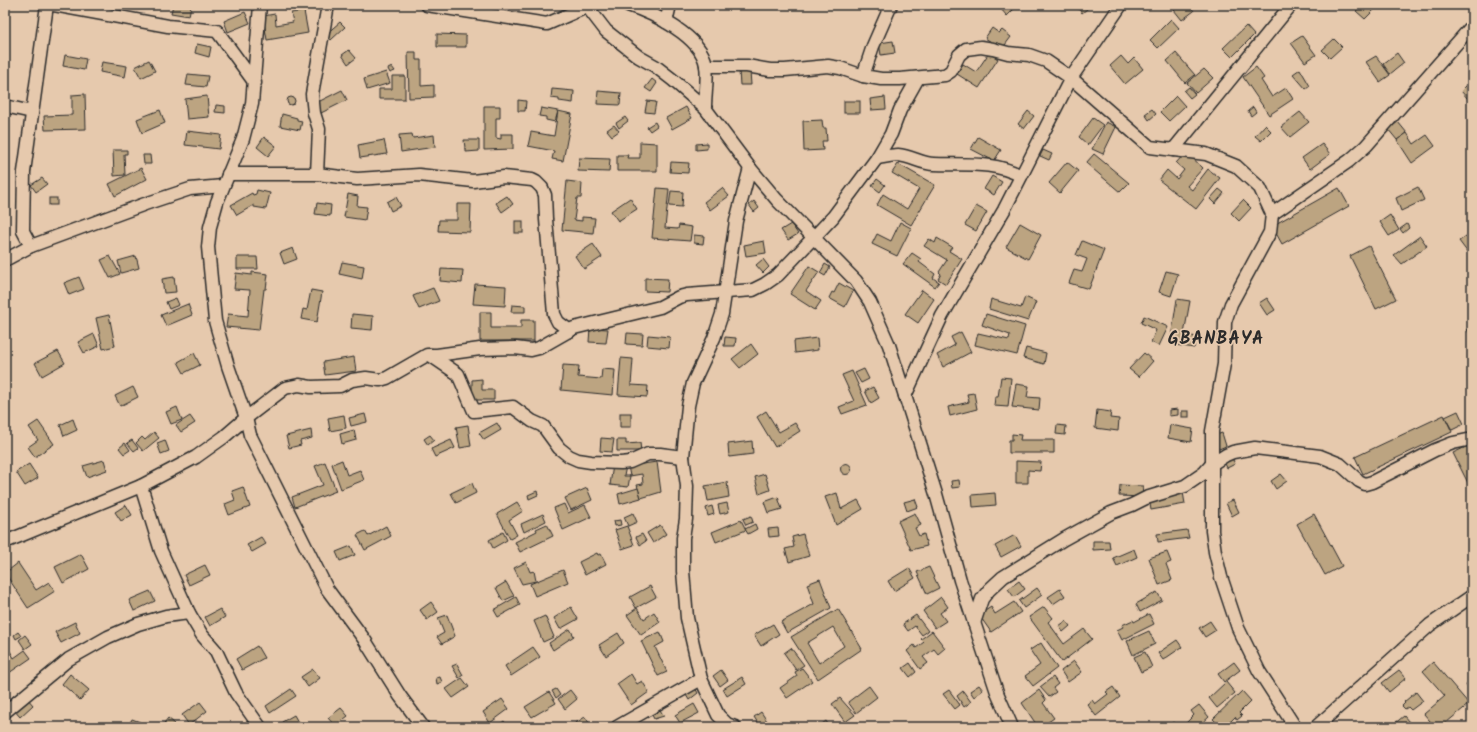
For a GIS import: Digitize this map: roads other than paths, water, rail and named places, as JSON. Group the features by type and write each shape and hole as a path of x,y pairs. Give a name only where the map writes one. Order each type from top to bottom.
{"street":[{"path":"31,246 23,231 24,172 47,5"},
{"path":"54,5 168,26 217,32 255,83"},
{"path":"260,5 255,83 248,123 243,139 223,186 210,227 208,247 215,321 250,435 327,589 364,639 403,701 424,727"},
{"path":"317,174 319,129 314,113 312,94 328,5"},
{"path":"427,5 548,24 588,6 606,31 639,57 655,66 705,108 750,168 777,200 856,282 870,302 889,345 974,623 998,695 1012,727"},
{"path":"628,5 640,9 666,22 684,33 694,44 704,58 706,66 705,108"},
{"path":"666,22 670,5"},
{"path":"863,76 872,46 891,5"},
{"path":"905,396 942,316 1004,210 1071,78 1120,5"},
{"path":"1173,150 1291,5"},
{"path":"1272,214 1349,161 1366,146 1472,26"},
{"path":"706,66 747,66 770,70 828,66 840,68 863,76 900,80 945,74 951,71 963,50 980,46 1008,53 1029,54 1046,61 1071,78 1150,147 1206,154 1236,166 1260,188 1272,214 1270,232 1232,304 1225,322 1224,364 1212,430 1212,531 1215,552 1228,600 1238,628 1259,671 1295,727"},
{"path":"5,542 141,486 196,457 224,437 285,388 299,385 311,387 340,386 352,380 366,378 380,380 387,378 427,355 480,349 515,348 531,350 540,348 574,328 660,307 679,297 687,295 753,290 766,284 778,275 833,217 877,158 891,134 900,110 918,78"},
{"path":"5,106 32,112"},
{"path":"877,158 898,155 932,164 995,167 1010,170 1021,176"},
{"path":"736,727 727,724 718,715 701,679 687,618 683,571 683,538 686,519 687,486 683,457 688,406 693,383 714,338 722,314 736,221 750,168"},
{"path":"228,174 317,174 357,179 419,175 473,181 504,178 532,180 542,188 545,194 554,314 558,322 570,331"},
{"path":"5,260 31,246 190,189 223,186"},
{"path":"430,355 458,374 474,411 513,407 532,421 543,426 559,448 568,456 578,460 592,462 621,463 630,462 648,454 683,457"},
{"path":"974,623 982,599 1003,577 1064,539 1111,513 1146,498 1184,486 1204,473 1212,464 1233,452 1255,448 1320,456 1340,464 1358,481 1365,484 1372,482 1435,450 1453,443 1472,439"},
{"path":"141,486 161,551 189,613 202,635 216,651 236,693 260,727"},
{"path":"1316,727 1430,625 1472,596"},
{"path":"5,712 69,659 108,637 138,624 159,618 189,613"},
{"path":"617,727 701,679"}],"district":[{"name":"GBANBAYA","path":"1216,338"}]}
